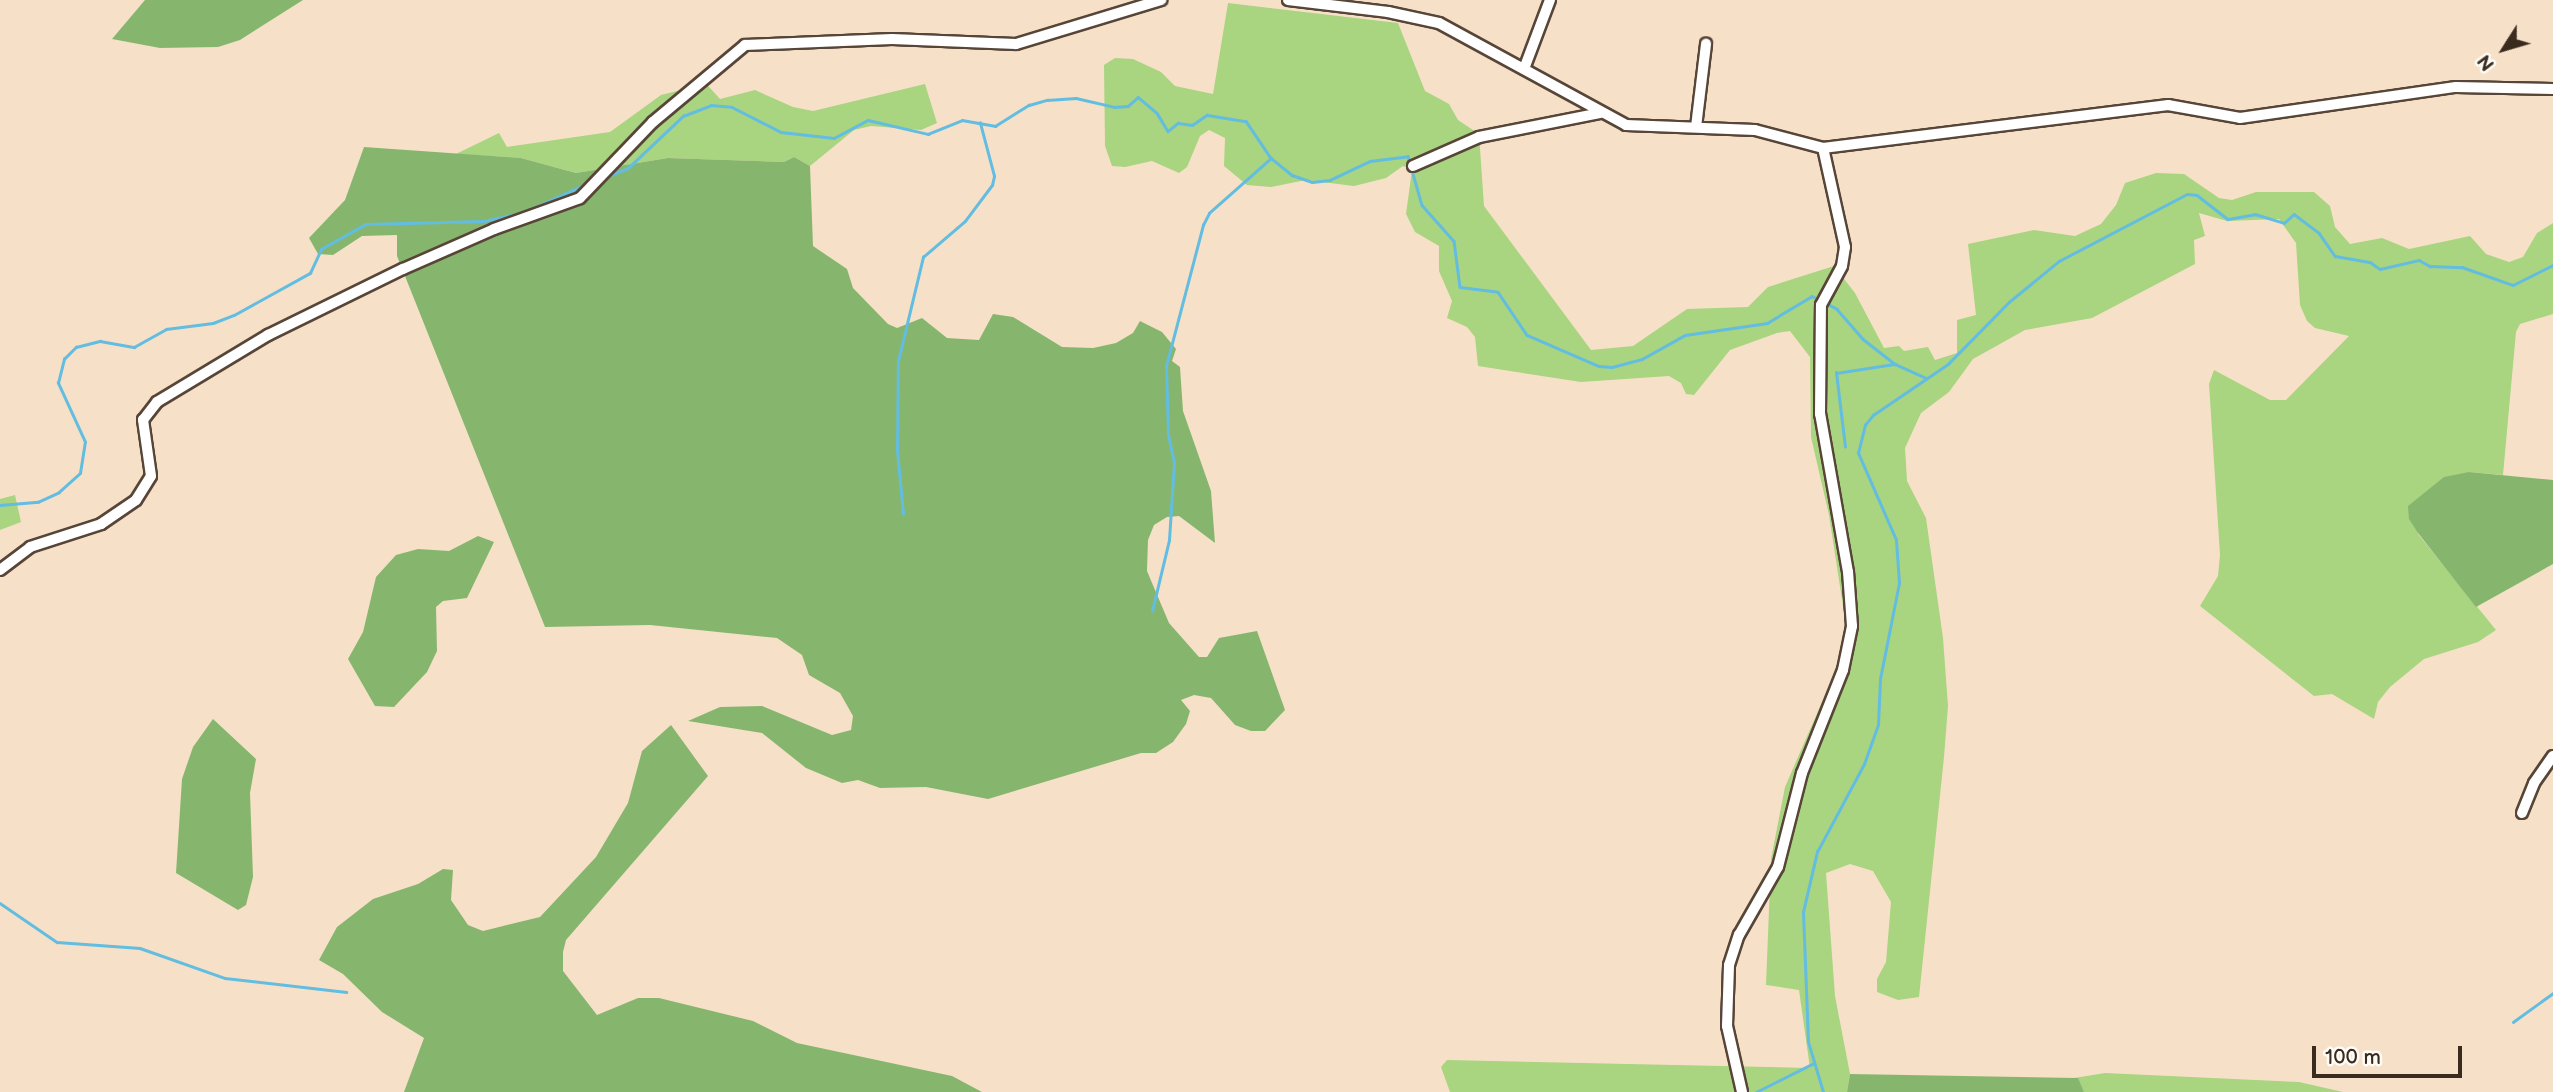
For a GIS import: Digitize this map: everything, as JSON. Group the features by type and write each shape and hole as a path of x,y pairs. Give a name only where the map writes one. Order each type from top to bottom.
{"street":[{"path":"0,570 30,547 100,524 136,500 151,476 142,433 143,420 157,402 268,335 403,269 495,229 580,198 653,122 745,45 892,39 1016,44 1161,0"},
{"path":"1288,0 1388,12 1439,23 1600,113 1641,129 1696,127 1773,132 1823,148 2168,105 2240,118 2456,88 2553,89"},
{"path":"1524,69 1550,0"},
{"path":"1696,127 1706,44"},
{"path":"1413,166 1479,137 1600,113"},
{"path":"1742,1092 1727,1026 1728,965 1739,935 1777,867 1802,773 1843,670 1852,626 1848,572 1820,414 1821,305 1842,267 1845,247 1823,148"},
{"path":"2522,813 2533,783 2553,756"}],"green space":[{"path":"145,0 303,0 240,40 218,47 160,48 112,39"},
{"path":"1228,3 1398,23 1425,91 1449,104 1458,120 1479,134 1484,206 1591,350 1633,346 1687,309 1748,307 1768,287 1834,266 1855,293 1884,348 1899,346 1904,351 1928,347 1935,360 1957,353 1957,320 1976,315 1968,244 2034,230 2075,236 2101,224 2116,205 2125,183 2156,173 2184,174 2219,198 2232,200 2256,192 2314,192 2330,206 2335,227 2350,244 2382,238 2409,249 2470,236 2486,254 2509,262 2523,257 2537,233 2553,223 2553,314 2520,324 2516,332 2503,475 2469,472 2418,534 2496,630 2478,642 2424,659 2390,687 2378,702 2374,719 2332,694 2314,696 2200,606 2218,576 2220,555 2209,384 2214,370 2270,400 2286,400 2349,336 2315,328 2307,321 2300,305 2296,243 2279,219 2227,221 2199,213 2205,236 2194,240 2195,264 2092,318 2025,330 1973,359 1949,392 1921,413 1905,448 1907,481 1926,518 1943,638 1948,706 1944,757 1919,997 1898,1000 1877,992 1877,979 1886,962 1891,902 1873,871 1850,864 1826,873 1835,996 1850,1074 1847,1092 1450,1092 1441,1067 1447,1060 1810,1068 1799,990 1766,985 1771,859 1785,787 1842,656 1845,619 1829,515 1811,437 1810,357 1790,331 1777,333 1730,350 1694,395 1686,394 1681,383 1669,376 1581,382 1478,366 1475,337 1467,327 1447,318 1452,301 1439,271 1439,246 1415,232 1406,214 1412,170 1403,166 1386,178 1354,186 1306,180 1271,187 1247,185 1224,166 1225,138 1209,130 1200,136 1187,167 1179,173 1152,161 1125,167 1112,166 1105,146 1104,65 1115,58 1133,59 1161,72 1175,86 1213,94"},
{"path":"701,78 720,99 755,90 793,107 813,111 925,84 937,123 921,130 871,126 854,130 810,166 794,157 784,162 668,158 576,173 521,158 456,154 499,133 507,147 610,132 661,95 685,89"},
{"path":"364,147 521,158 576,173 668,158 784,162 794,157 810,166 813,246 847,269 853,288 888,324 897,328 922,318 947,338 979,340 993,314 1013,317 1062,347 1093,348 1116,343 1133,333 1140,321 1162,332 1176,349 1172,361 1180,367 1183,411 1211,491 1215,543 1179,516 1167,517 1154,525 1148,540 1147,571 1169,623 1199,657 1207,657 1219,638 1257,631 1285,710 1265,731 1251,731 1235,725 1211,698 1194,695 1181,700 1190,711 1186,724 1173,742 1156,753 1141,753 988,799 926,787 880,788 858,780 842,783 806,768 762,733 688,721 720,707 762,706 832,735 851,730 853,716 840,693 809,675 802,655 777,638 650,625 545,627 397,256 397,235 362,236 333,255 318,254 309,238 345,200"},
{"path":"2469,472 2553,480 2553,564 2476,607 2418,533 2409,519 2408,506 2444,477"},
{"path":"15,495 21,522 0,530 0,499"},
{"path":"478,536 494,542 467,598 443,601 436,607 437,651 427,672 394,707 375,706 348,659 363,632 376,577 396,555 418,549 449,551"},
{"path":"213,719 256,759 250,793 253,877 246,905 238,910 176,873 182,779 193,747"},
{"path":"671,725 708,776 566,940 563,971 597,1015 638,998 659,998 753,1021 797,1043 952,1076 982,1092 404,1092 424,1038 382,1012 343,974 319,960 337,927 373,899 418,884 443,869 453,870 451,900 468,925 483,931 540,917 596,857 628,803 642,751"},
{"path":"2105,1073 2299,1082 2343,1092 2084,1092 2074,1078"},
{"path":"1850,1074 2078,1078 2084,1092 1847,1092"}],"waterway":[{"path":"605,177 628,168 683,116 711,105 732,107 781,132 834,138 868,120 928,134 962,120 995,126 1029,105 1047,100 1076,98 1114,107 1128,106 1138,97 1157,113 1168,131 1178,123 1192,125 1207,115 1246,121 1271,158 1292,175 1312,182 1330,180 1370,161 1408,156 1422,205 1454,241 1460,287 1498,292 1527,335 1599,366 1612,367 1642,359 1685,335 1767,323 1812,296 1837,309 1863,339 1895,364 1926,378"},
{"path":"903,514 897,451 898,361 923,257 965,221 992,185 994,176 980,123"},
{"path":"1152,611 1169,540 1174,463 1168,434 1166,366 1203,225 1209,213 1271,158"},
{"path":"0,505 38,502 59,492 80,473 85,442 58,383 64,359 76,347 100,341 134,347 166,329 213,323 234,315 310,273 321,249 366,224 484,221 525,212 588,183"},
{"path":"1823,1092 1808,1042 1803,912 1817,852 1864,764 1878,725 1880,679 1899,583 1896,540 1858,453 1865,425 1873,415 1948,364 2009,302 2059,261 2187,194 2197,195 2228,219 2255,214 2284,223 2294,214 2319,233 2335,256 2370,262 2380,269 2419,260 2430,266 2462,267 2513,285 2553,265"},
{"path":"1845,447 1836,373 1895,364"},
{"path":"0,903 57,942 140,948 225,978 346,992"},
{"path":"2513,1022 2553,993"},
{"path":"1756,1092 1812,1064"}]}
